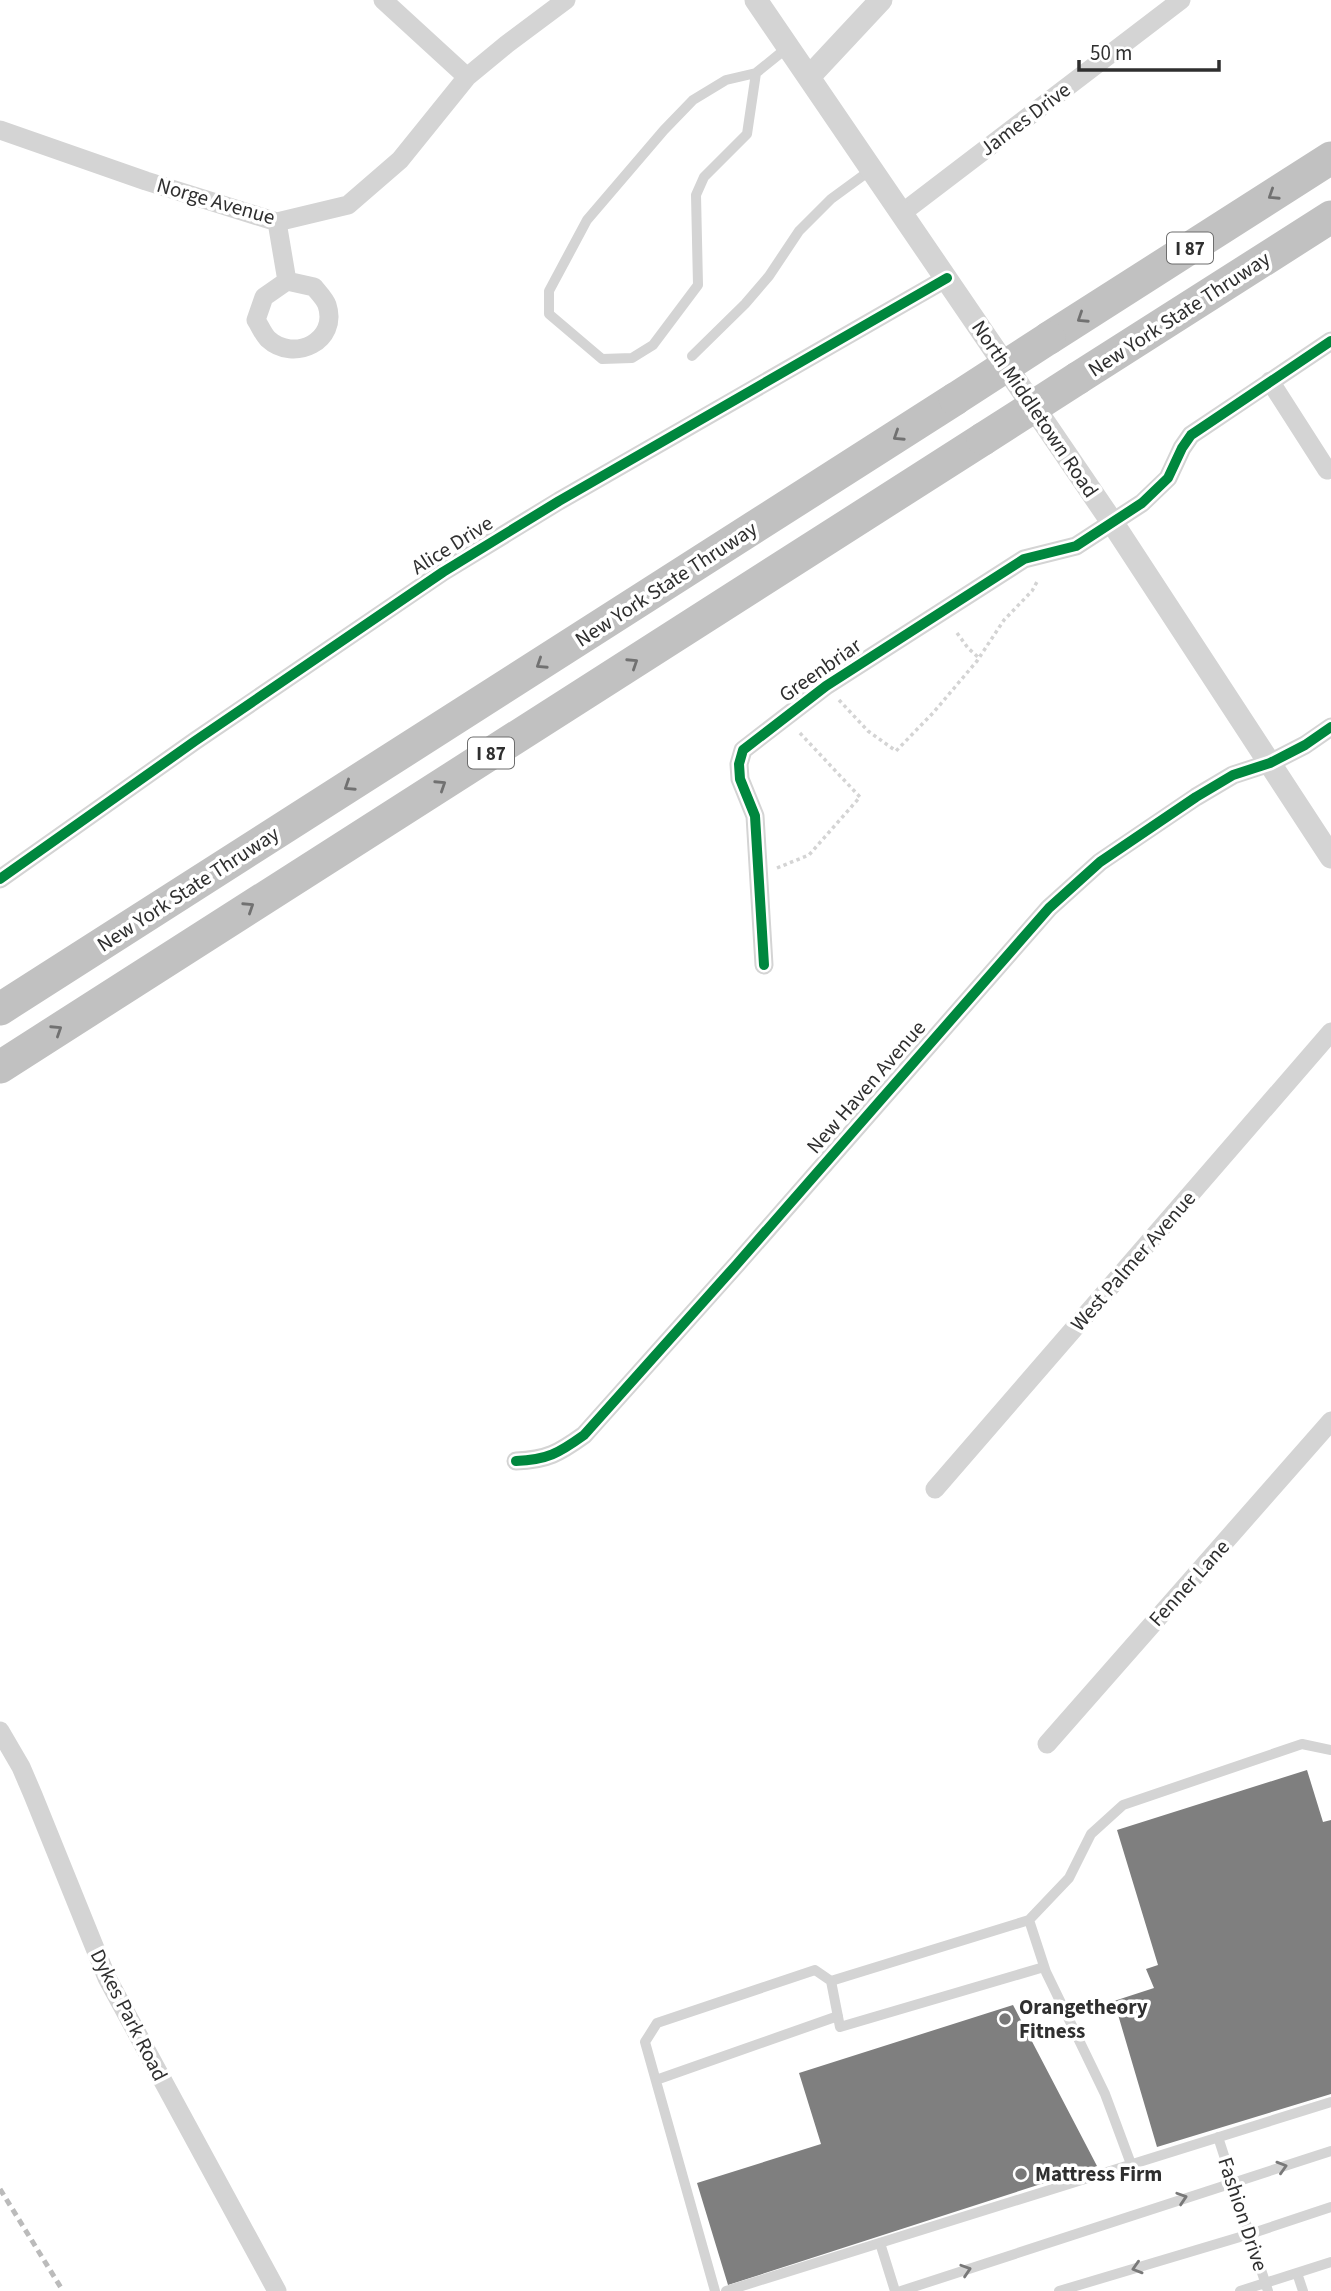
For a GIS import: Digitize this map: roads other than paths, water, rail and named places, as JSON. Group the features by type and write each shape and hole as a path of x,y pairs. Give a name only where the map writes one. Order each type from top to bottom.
{"highway":[{"name":"New York State Thruway","path":"0,1009 1331,158"},
{"name":"New York State Thruway","path":"0,1067 1331,217"}],"street":[{"path":"383,0 467,77"},
{"name":"Norge Avenue","path":"0,130 146,181 278,222 348,205 400,160 467,77 566,0"},
{"name":"North Middletown Road","path":"756,0 1112,522 1331,857"},
{"path":"809,77 881,0"},
{"name":"James Drive","path":"902,213 1181,0"},
{"path":"278,222 287,281"},
{"name":"Alice Drive","path":"0,879 195,741 443,572 559,501 947,278"},
{"name":"Greenbriar","path":"764,965 755,816 740,779 739,764 743,750 826,686 1024,559 1076,546 1157,491 1168,478 1191,435 1331,341"},
{"path":"1270,381 1327,470"},
{"name":"New Haven Avenue","path":"516,1461 536,1461 557,1454 584,1435 1049,908 1100,862 1233,775 1270,763 1305,745 1331,727"},
{"name":"West Palmer Avenue","path":"935,1489 1331,1032"},
{"name":"Fenner Lane","path":"1047,1744 1331,1421"},
{"name":"Dykes Park Road","path":"0,1731 33,1795 107,1978 276,2291"}],"lane":[{"path":"756,73 747,134 704,177 696,195 698,285 653,345 632,358 602,359 550,314 549,290 587,220 693,100 726,80 756,73 789,47"},
{"path":"692,356 745,304 769,276 799,231 831,199 872,169"},
{"path":"831,1981 1029,1920 1069,1878 1091,1834 1123,1805 1302,1744 1331,1750"},
{"path":"1029,1920 1044,1967 1105,2094 1131,2164"},
{"path":"715,2291 645,2042 657,2023 814,1969 831,1981 840,2026 1044,1967"},
{"path":"656,2080 838,2016"},
{"path":"726,2291 1331,2102"},
{"name":"Fashion Drive","path":"1218,2137 1267,2287"},
{"path":"901,2291 1331,2151"},
{"path":"1059,2291 1331,2207"},
{"path":"880,2243 895,2291"},
{"path":"1240,2291 1267,2287 1297,2273 1331,2262"},
{"path":"1297,2273 1303,2291"}],"railway":[{"path":"0,2189 63,2291"}],"place":[{"name":"Orangetheory Fitness","path":"1005,2019"},
{"name":"Mattress Firm","path":"1021,2174"}]}
